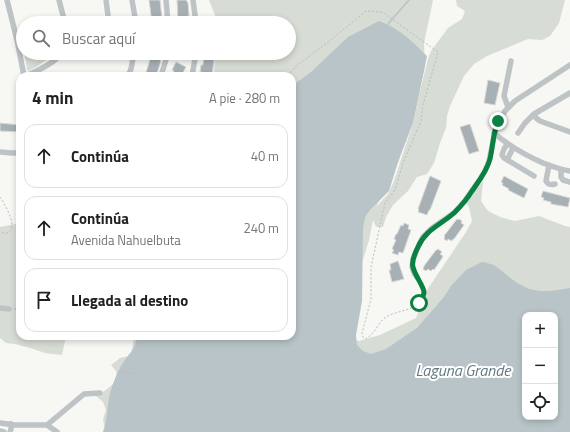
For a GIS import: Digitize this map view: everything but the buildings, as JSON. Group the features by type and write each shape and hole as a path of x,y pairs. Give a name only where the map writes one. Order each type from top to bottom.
{"street":[{"path":"7,0 16,34"},
{"path":"59,0 63,16"},
{"path":"106,0 108,16"},
{"path":"132,0 135,16"},
{"path":"166,0 167,16"},
{"path":"193,0 195,16"},
{"path":"22,60 24,72"},
{"path":"33,72 55,60"},
{"path":"130,72 133,60"},
{"path":"162,72 166,60"},
{"path":"193,72 195,60"},
{"path":"508,107 504,96 511,61"},
{"path":"417,277 412,267 413,259 423,237 432,228 454,213 472,191 488,166 494,133 498,121 508,107 570,65"},
{"path":"518,134 525,123 534,114 570,93"},
{"path":"534,114 540,121 570,132"},
{"path":"494,133 513,148 549,166 570,171"},
{"path":"507,144 502,154 504,158 534,176"},
{"path":"507,160 513,148"},
{"path":"0,152 16,153"},
{"path":"549,166 546,181 548,184 555,184"},
{"path":"561,170 563,180 570,182"},
{"path":"0,308 9,309"},
{"path":"47,425 84,394 100,393"},
{"path":"1,422 11,424 47,425 57,432"},
{"path":"10,432 11,424"},
{"path":"0,431 4,432"}],"path":[{"path":"291,72 296,66 366,11 382,12 438,52 423,105 421,121 403,163 395,190 385,203 371,267 371,299 362,333 366,340 374,333 378,325 386,317 419,303 424,294 424,290 417,277"},
{"path":"0,196 13,225 9,232 0,232"},
{"path":"118,372 140,374"}],"shaded area":[{"name":"Laguna Grande","path":"209,0 433,0 424,43 425,67 410,129 398,163 377,206 388,194 394,181 413,123 431,51 448,28 462,19 465,11 457,6 456,0 565,0 559,23 550,36 542,40 528,39 487,56 474,64 464,76 450,106 446,128 434,163 427,174 417,177 408,191 393,205 386,217 383,227 376,227 373,220 369,240 357,279 348,339 359,341 380,335 416,318 420,308 417,305 472,221 469,207 466,202 483,181 481,201 488,211 500,217 515,221 539,216 570,227 570,432 103,432 105,429 103,419 106,410 103,402 96,396 117,381 116,371 111,365 120,358 129,356 132,351 133,340 296,340 296,72 214,72 215,60 296,60 296,16 215,16"},
{"path":"25,60 46,60 28,71"},
{"path":"16,224 16,340 65,340 62,355 45,353 15,344 6,343 0,338 0,227"}],"water":[{"name":"Laguna Grande","path":"379,21 394,28 411,40 427,56 413,123 399,159 389,191 365,217 363,228 362,301 356,335 357,345 363,351 371,354 386,349 417,328 466,270 482,262 494,265 517,283 529,289 551,291 570,288 570,432 103,432 112,386 117,373 131,352 136,340 296,340 296,83 311,72 348,37"}],"waterway":[{"path":"388,24 409,0"}],"route":[{"path":"419,303 424,294 424,290 412,267 413,259 418,247 423,237 432,228 454,213 464,202 485,172 491,154 494,133 498,121"}]}
